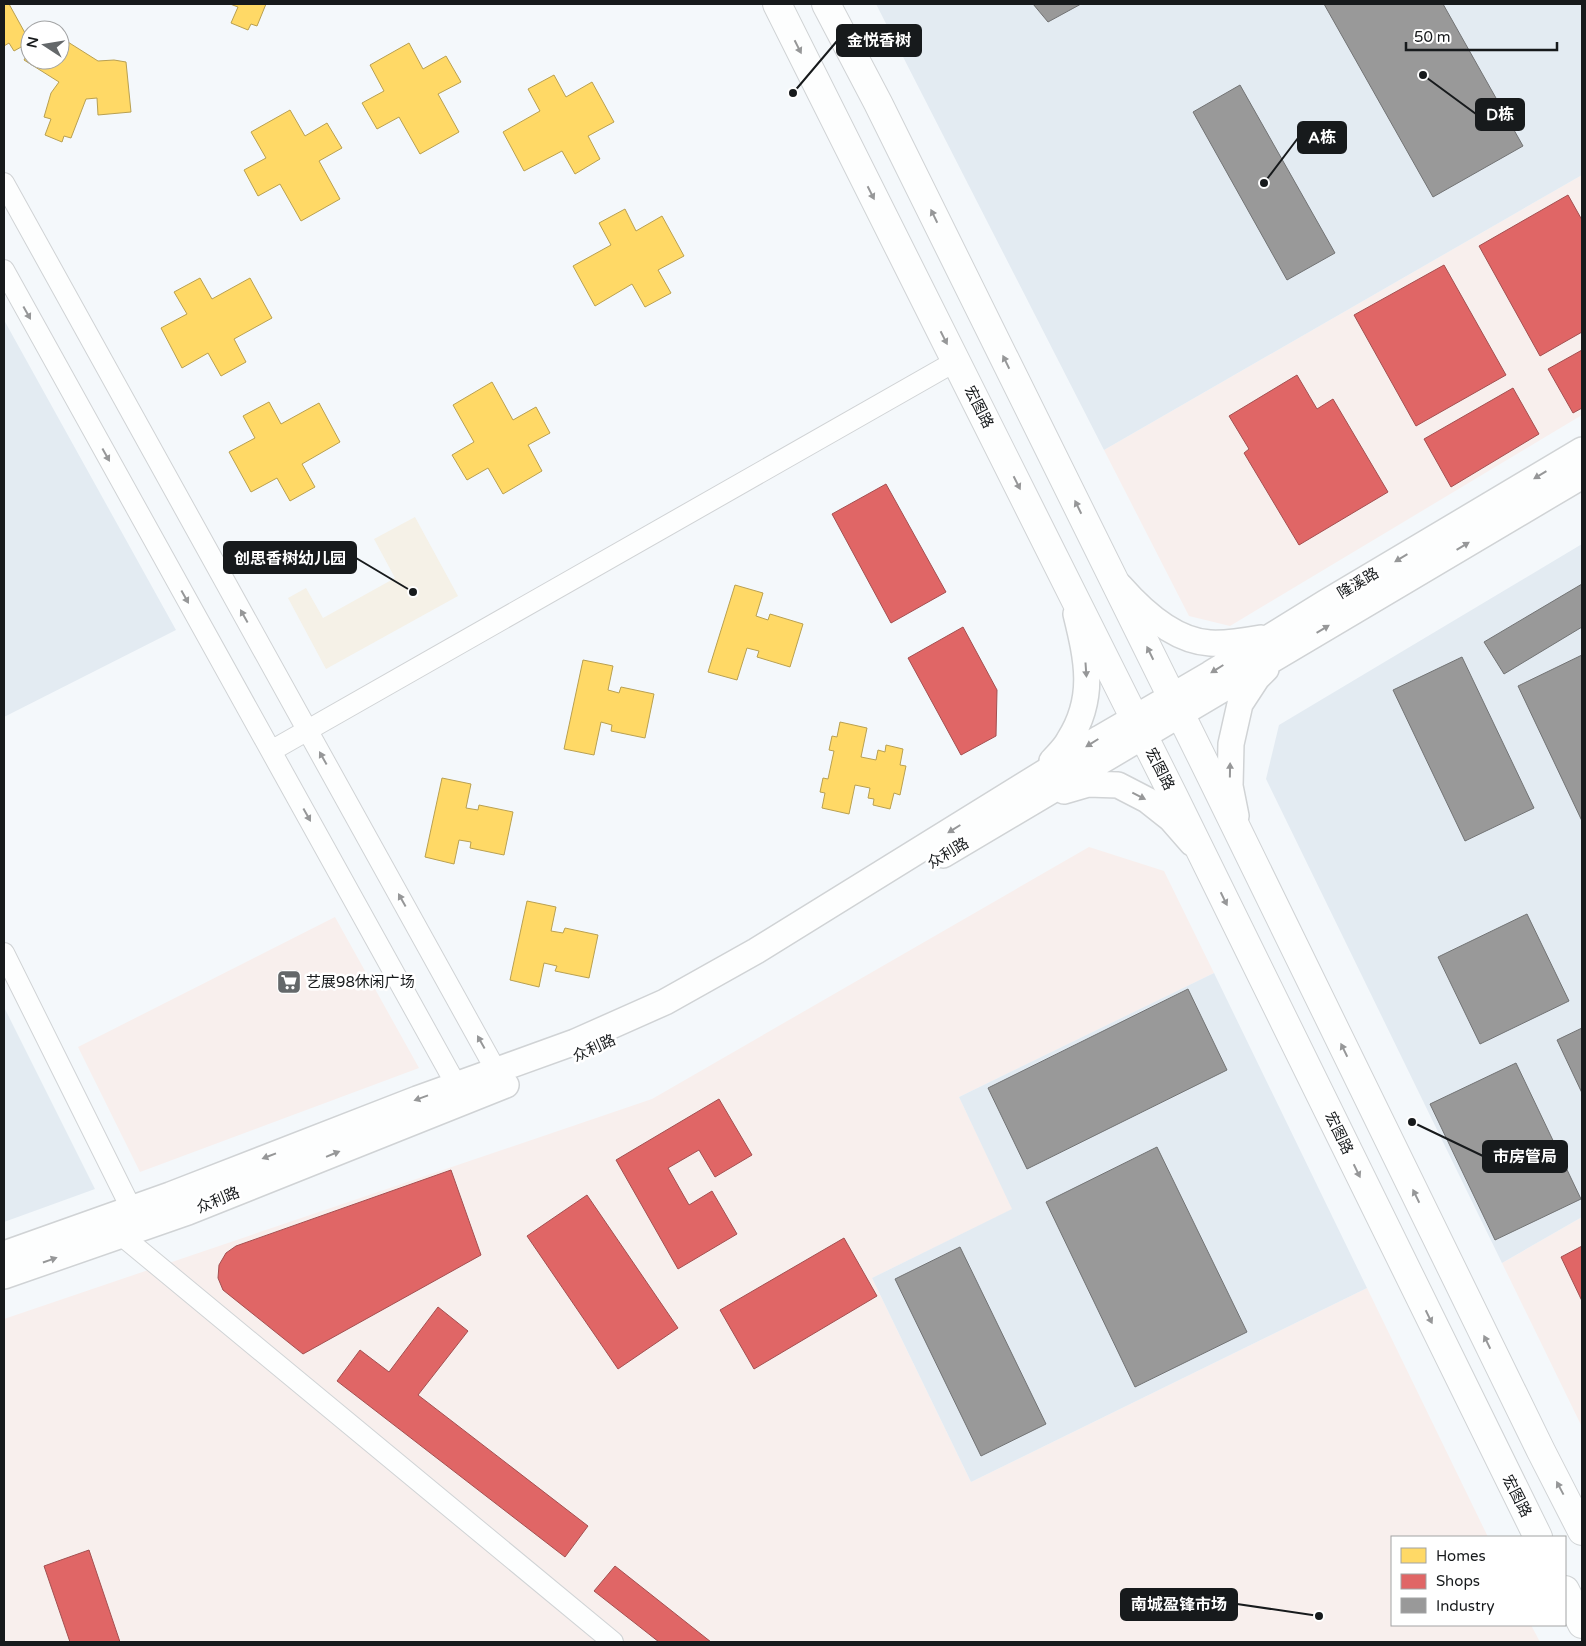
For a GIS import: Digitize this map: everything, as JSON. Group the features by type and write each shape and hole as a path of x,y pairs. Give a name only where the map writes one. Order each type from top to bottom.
{"main road":[{"name":"宏图路","path":"777,4 1139,727 1538,1536"},
{"path":"826,4 878,103 1240,836 1540,1451 1582,1531"},
{"path":"1566,1592 1582,1624"}],"street":[{"path":"4,183 500,1078"},
{"path":"4,270 461,1093"},
{"path":"271,751 956,362"},
{"name":"隆溪路","path":"1139,727 1276,645 1582,450"},
{"name":"隆溪路","path":"1276,645 1582,476"},
{"path":"1110,574 1132,599 1156,619 1182,636 1208,643 1276,645 1240,704 1231,744 1230,786 1240,836"},
{"path":"1039,787 1081,718 1088,689 1085,652 1069,588"},
{"name":"众利路","path":"4,1254 188,1212 461,1093 500,1078 582,1054 710,996 1039,787 1139,727"},
{"path":"1039,787 1088,784 1118,785 1146,800 1171,819 1203,856"},
{"path":"4,953 131,1224 613,1642"},
{"name":"众利路","path":"4,1276 131,1224"}],"shaded area":[{"path":"876,4 1582,4 1582,175 1104,450"},
{"path":"1582,175 1582,415 1230,626 1189,616 1104,450"},
{"path":"4,320 176,630 4,717"},
{"path":"415,517 458,596 326,669 288,598 306,588 323,618 395,578 374,539"},
{"path":"1582,544 1582,1217 1502,1263 1266,779 1279,725"},
{"path":"1089,847 1164,871 1214,973 959,1097 1013,1209 872,1278 971,1482 1367,1288 1488,1536 1391,1536 1391,1626 1532,1626 1540,1642 4,1642 4,1319 652,1099"},
{"name":"艺展98休闲广场","path":"335,917 419,1068 140,1172 78,1047"},
{"path":"1214,973 1367,1288 971,1482 872,1278 1012,1209 959,1097"},
{"path":"4,1007 95,1189 4,1222"},
{"path":"1582,1217 1582,1427 1502,1263"}],"building: Homes":[{"path":"4,4 9,4 20,24 20,48 14,51 9,43 4,46"},
{"path":"230,4 266,4 257,26 251,24 248,30 231,23 238,7"},
{"path":"70,43 98,61 114,60 126,62 131,112 98,115 97,98 86,99 71,138 64,136 62,142 45,135 51,119 44,117 51,93 59,82 40,70 70,70"},
{"path":"409,43 423,69 446,56 461,82 438,94 459,132 420,154 399,117 377,129 362,103 384,91 370,65"},
{"path":"554,75 566,97 592,82 614,122 588,136 600,159 575,174 562,151 524,171 503,132 540,111 528,89"},
{"path":"290,110 305,136 327,123 342,148 319,161 340,199 301,221 280,184 258,196 244,170 266,158 251,132"},
{"path":"625,209 636,231 662,216 684,256 658,270 671,293 645,307 632,284 595,306 573,266 611,245 599,223"},
{"path":"200,278 212,299 250,278 272,318 234,339 246,362 221,376 208,353 182,368 161,328 187,314 174,292"},
{"path":"492,382 513,420 536,407 550,433 528,445 542,471 503,494 488,468 467,480 452,455 474,442 453,405"},
{"path":"269,402 281,424 319,403 340,442 302,464 315,487 290,501 277,478 251,492 229,452 255,438 243,416"},
{"path":"735,585 763,593 756,616 768,620 770,614 803,624 790,667 757,657 759,651 747,648 737,680 708,672"},
{"path":"583,660 613,666 608,690 619,693 621,687 654,694 645,738 611,731 612,725 601,722 594,755 564,749"},
{"path":"840,722 867,728 861,757 876,760 878,750 885,752 886,745 903,749 900,765 906,766 900,795 894,793 890,809 873,805 874,799 868,798 870,788 855,785 849,814 822,808 825,793 820,792 823,778 828,779 834,751 829,750 832,736 837,737"},
{"path":"442,778 471,784 466,808 478,810 479,805 513,812 504,855 470,848 471,842 459,840 454,864 425,857"},
{"path":"527,901 556,907 551,931 563,933 565,928 598,935 589,978 555,971 557,966 544,963 539,987 510,980"}],"building: Shops":[{"path":"1568,195 1582,220 1582,332 1540,356 1479,246"},
{"path":"1444,265 1506,375 1416,426 1354,315"},
{"path":"1582,350 1582,408 1573,413 1548,369"},
{"path":"1297,375 1317,409 1333,399 1388,492 1299,545 1244,453 1249,449 1229,416"},
{"path":"1513,388 1539,434 1451,487 1424,439"},
{"path":"886,484 946,592 891,623 832,514"},
{"path":"963,627 997,690 996,736 961,755 908,658"},
{"path":"719,1099 752,1155 715,1177 699,1150 668,1168 689,1205 712,1191 737,1234 678,1269 616,1160"},
{"path":"451,1170 481,1255 303,1354 223,1290 218,1278 219,1265 226,1253 236,1246"},
{"path":"587,1195 678,1328 618,1369 527,1236"},
{"path":"844,1238 877,1296 754,1369 720,1310"},
{"path":"1582,1246 1582,1301 1561,1257"},
{"path":"438,1307 468,1331 418,1395 588,1526 565,1557 337,1381 360,1350 389,1372"},
{"path":"89,1550 120,1642 70,1642 44,1566"},
{"path":"615,1566 711,1642 659,1642 594,1591"}],"building: Industry":[{"path":"1033,4 1081,4 1048,22"},
{"path":"1324,4 1443,4 1523,146 1433,197"},
{"path":"1240,85 1335,253 1287,280 1193,112"},
{"path":"1582,584 1582,627 1504,674 1484,642"},
{"path":"1582,655 1582,821 1518,686"},
{"path":"1462,657 1534,808 1465,841 1393,690"},
{"path":"1527,914 1569,1001 1480,1044 1438,957"},
{"path":"1188,989 1227,1070 1027,1169 988,1088"},
{"path":"1582,1028 1582,1093 1557,1040"},
{"path":"1516,1063 1581,1199 1495,1240 1430,1104"},
{"path":"1157,1147 1247,1332 1135,1387 1046,1202"},
{"path":"960,1247 1046,1424 981,1456 895,1279"}],"place":[{"name":"D栋","path":"1423,75"},
{"name":"金悦香树","path":"793,93"},
{"name":"A栋","path":"1264,183"},
{"name":"创思香树幼儿园","path":"413,592"},
{"name":"艺展98休闲广场","path":"289,982"},
{"name":"市房管局","path":"1412,1122"},
{"name":"南城盈锋市场","path":"1319,1616"}]}
